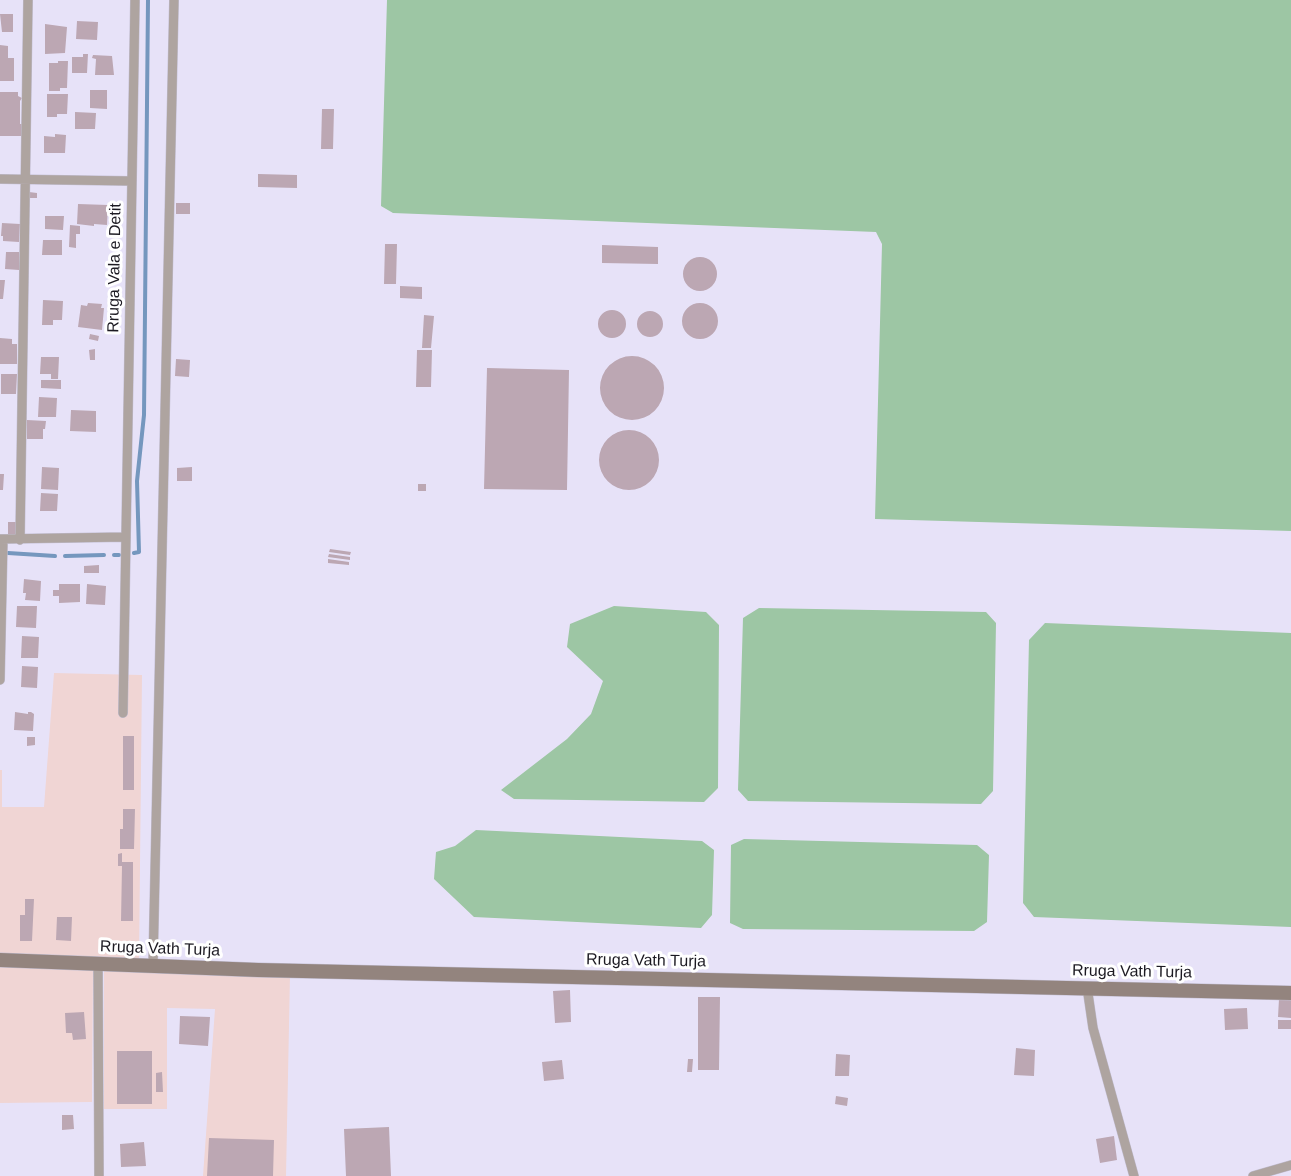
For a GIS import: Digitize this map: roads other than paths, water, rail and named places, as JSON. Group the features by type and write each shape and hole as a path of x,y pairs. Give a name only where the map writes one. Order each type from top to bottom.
{"street":[{"path":"20,540 28,0"},
{"name":"Rruga Vala e Detit","path":"123,713 135,0"},
{"path":"153,965 174,0"},
{"path":"0,179 131,181"},
{"path":"0,680 1,539 126,537"},
{"name":"Rruga Vath Turja","path":"0,960 258,970 1291,993"},
{"path":"98,963 99,1176"},
{"path":"1087,987 1093,1028 1134,1176"},
{"path":"1253,1176 1291,1165"}],"waterway":[{"path":"134,553 139,552 137,481 144,415 148,0"},
{"path":"8,553 55,556"},
{"path":"65,556 104,555"},
{"path":"114,555 119,555"}]}
